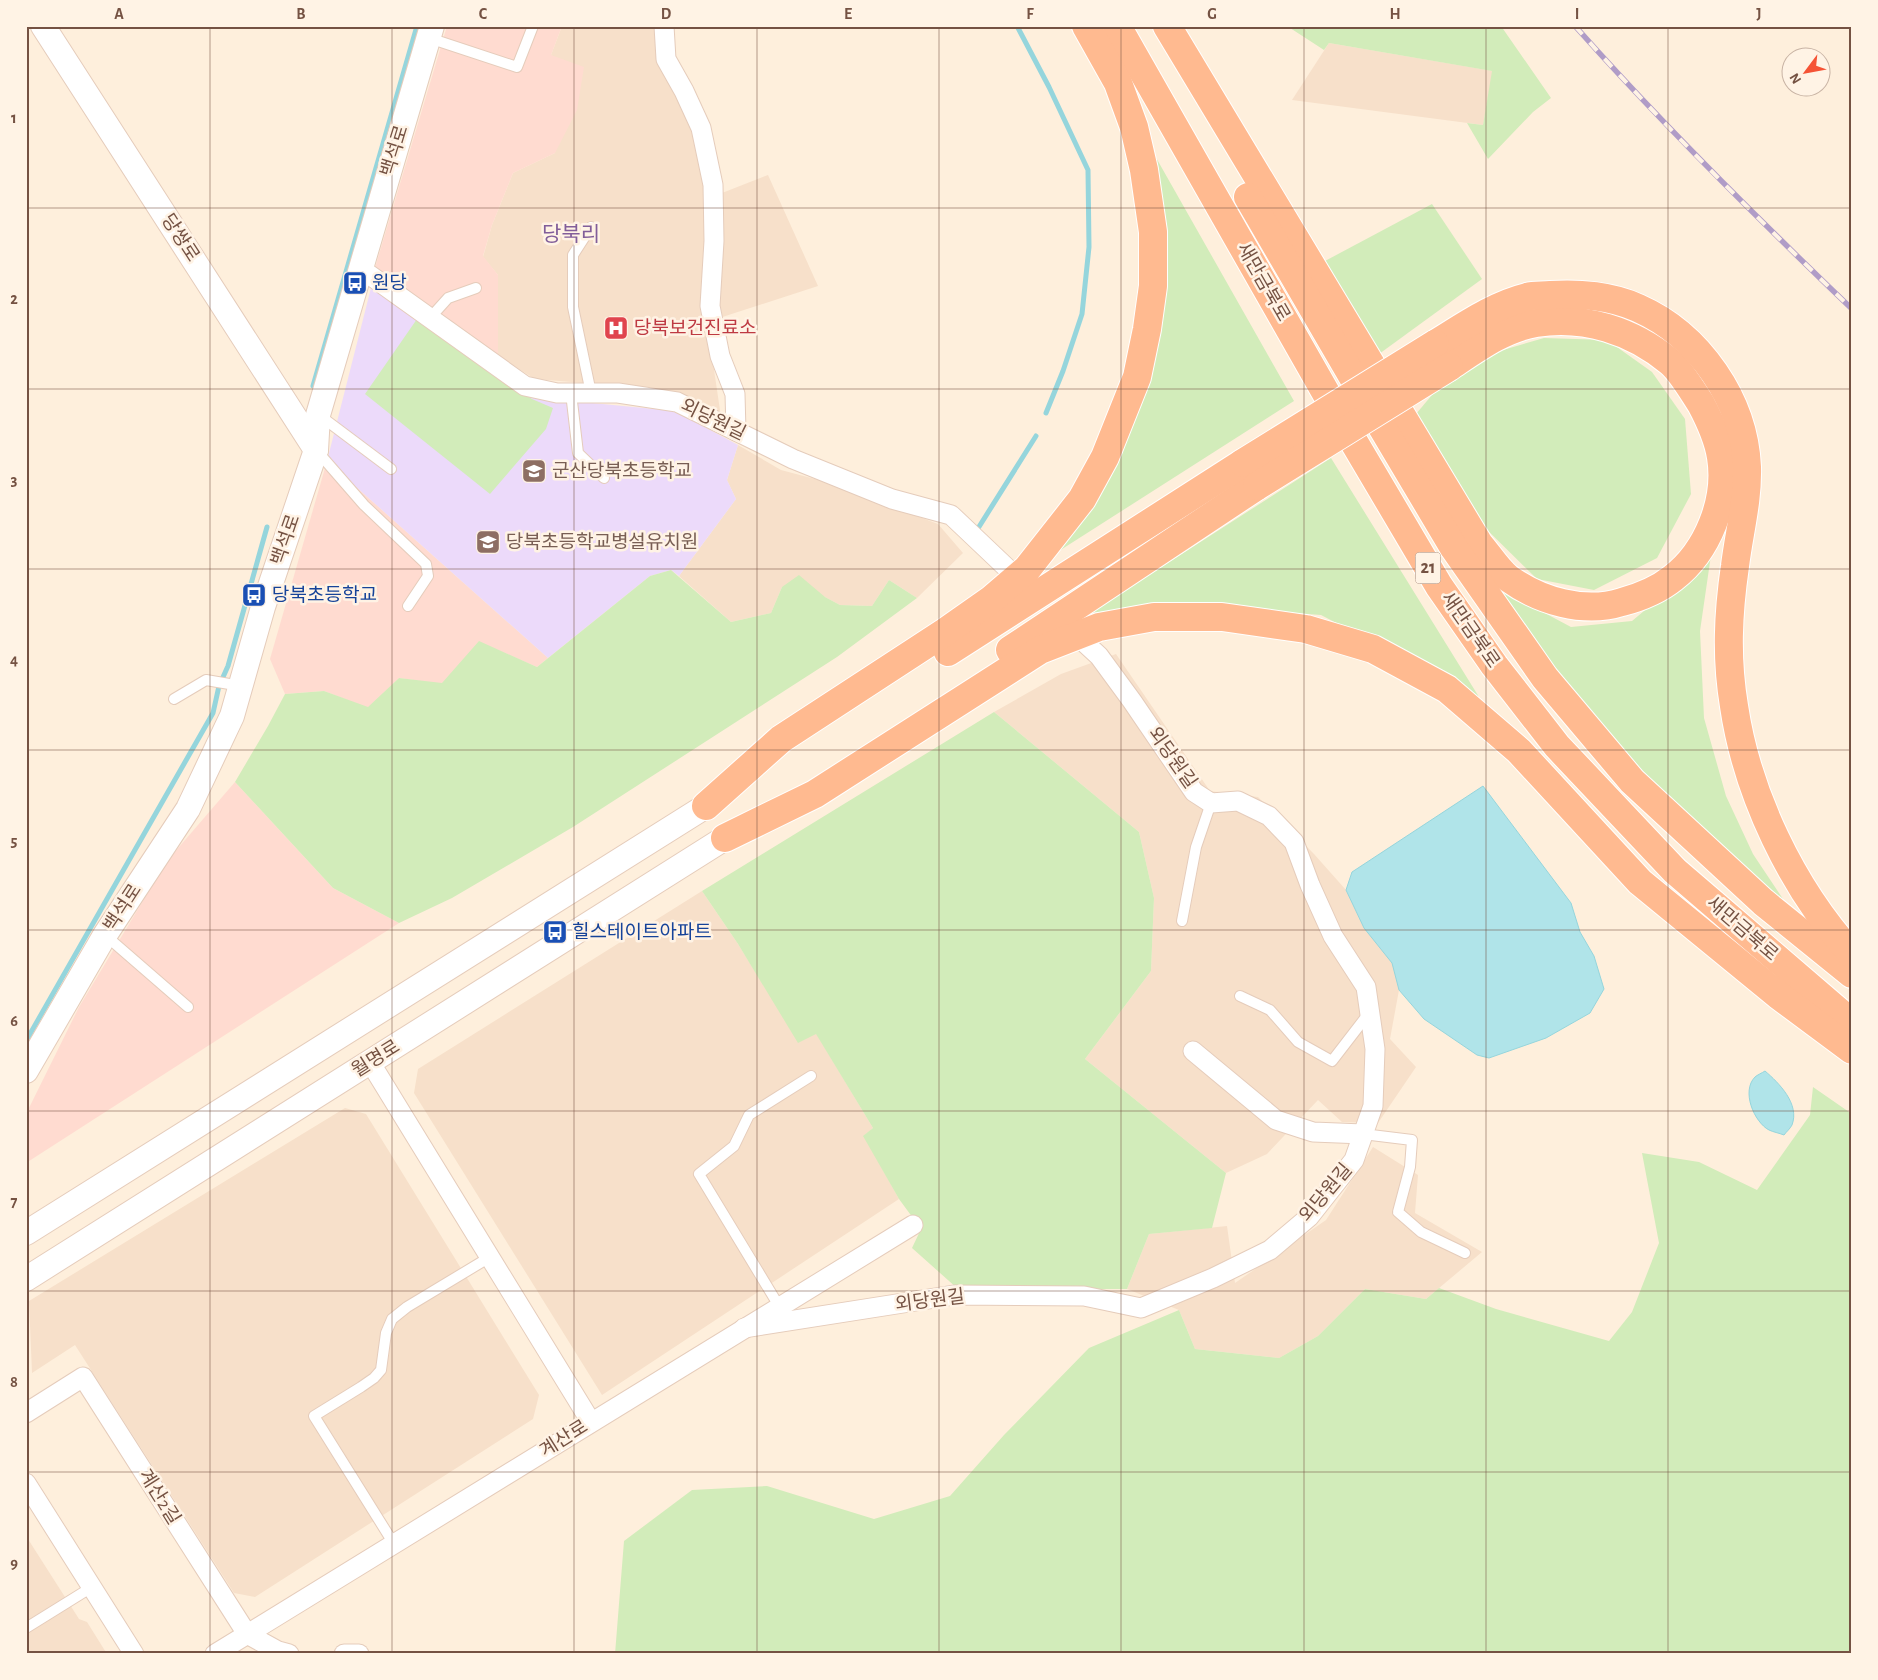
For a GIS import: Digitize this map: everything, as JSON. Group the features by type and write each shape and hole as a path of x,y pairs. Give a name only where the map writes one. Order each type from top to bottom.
{"highway":[{"path":"706,806 781,739 945,632 992,599 1020,575 1082,499 1105,457 1137,377 1147,329 1153,286 1153,232 1144,170 1134,127 1118,83 1086,26"},
{"name":"새만금북로","path":"1117,26 1429,570 1494,665 1557,746 1675,871 1852,1023"},
{"name":"새만금북로","path":"1151,26 1378,422 1454,548 1545,678 1632,781 1757,896 1852,974"},
{"path":"706,806 1243,463 1442,356 1536,323 1573,320 1604,327 1638,339 1671,363 1696,396 1712,425 1721,458 1721,491 1713,524 1697,553 1674,578 1645,595 1613,605 1579,606 1546,599 1508,577 1478,544 1167,26"},
{"path":"725,838 1257,486 1442,356 1464,326 1501,307 1528,297 1563,294 1593,296 1636,307 1666,323 1701,355 1725,388 1740,425 1747,466 1745,508 1735,563 1728,619 1729,661 1734,707 1743,753 1770,827 1790,866 1817,910 1852,954"},
{"path":"725,838 815,794 1040,650 1099,627 1154,617 1222,616 1306,629 1374,649 1447,690 1520,751 1640,882 1778,995 1852,1050"}],"street":[{"name":"당쌍로","path":"43,26 316,450"},
{"path":"664,26 666,59 684,91 701,128 713,185 714,241 710,306 720,356 735,394 736,432"},
{"name":"백석로","path":"26,1071 105,936 188,809 232,716 234,685 263,607 316,450 318,414 430,32"},
{"name":"외당원길","path":"360,268 525,386 557,393 618,393 677,402 793,459 892,499 952,515 1009,570"},
{"name":"외당원길","path":"744,1328 954,1295 1084,1296 1141,1308 1213,1278 1270,1250 1309,1217 1354,1160 1373,1106 1374,1049 1366,987 1333,936 1310,885 1294,842 1269,816 1238,801 1211,803 1194,792 1132,701 1099,656 1086,644"},
{"name":"월명로","path":"26,1233 706,806"},
{"name":"월명로","path":"26,1279 725,838"},
{"path":"1193,1051 1276,1120 1313,1132 1363,1134"},
{"path":"370,1062 591,1422"},
{"name":"계산로","path":"215,1654 913,1225"},
{"name":"계산2길","path":"26,1413 83,1377 246,1634 278,1651 289,1654"},
{"path":"26,1483 134,1654"},
{"path":"344,1654 359,1654"}],"lane":[{"path":"430,32 517,66 532,26"},
{"path":"591,227 573,255 573,307 591,393"},
{"path":"430,318 448,298 476,288"},
{"path":"571,393 578,453 604,478"},
{"path":"318,414 391,469"},
{"path":"316,450 364,505 426,564 428,576 408,606"},
{"path":"174,699 206,680 234,685"},
{"path":"1182,921 1196,847 1211,803"},
{"path":"105,936 188,1007"},
{"path":"1240,996 1270,1010 1298,1042 1332,1061 1369,1012"},
{"path":"779,1306 699,1174 734,1146 749,1116 811,1076"},
{"path":"1363,1134 1412,1140 1410,1167 1398,1212 1421,1232 1465,1253"},
{"path":"394,1544 314,1416 361,1387 374,1378 381,1370 386,1333 392,1319 407,1306 490,1257"},
{"path":"26,1628 92,1587"}],"shaded area":[{"path":"447,26 562,26 551,55 584,67 577,110 555,153 513,173 492,225 483,256 498,275 498,356 374,271"},
{"path":"562,26 672,26 673,52 722,193 768,175 818,286 707,322 721,417 608,385 535,379 498,356 498,275 483,257 492,225 513,173 555,153 551,55"},
{"path":"1329,43 1493,71 1483,125 1292,100"},
{"name":"군산당북초등학교","path":"372,284 561,400 675,411 738,445 727,480 736,499 679,576 671,570 650,576 548,658 327,461"},
{"path":"738,445 781,470 830,483 938,524 963,553 917,598 889,580 872,606 840,605 825,597 782,587 771,613 731,622 679,576 736,499 727,480"},
{"path":"327,461 548,658 537,667 479,642 442,684 399,678 368,708 324,691 285,694 270,659"},
{"path":"1116,654 1210,791 1258,797 1346,890 1364,928 1393,963 1399,990 1390,1039 1416,1067 1378,1123 1342,1122 1318,1100 1267,1154 1226,1173 1085,1059 1151,971 1154,898 1139,832 994,712 1061,674"},
{"path":"235,782 333,888 399,923 26,1163 26,1114 79,1007 167,861"},
{"path":"702,891 738,944 799,1042 816,1033 873,1128 864,1136 899,1199 602,1395 414,1093 418,1069"},
{"path":"345,1108 366,1114 539,1395 533,1419 255,1597 234,1593 75,1345 32,1373 29,1301"},
{"path":"1373,1147 1418,1175 1415,1213 1482,1252 1426,1299 1365,1289 1318,1336 1279,1358 1195,1349 1179,1310 1127,1289 1149,1234 1227,1226 1235,1283 1326,1220"},
{"path":"26,1536 79,1619 87,1622 107,1654 26,1654"}],"green space":[{"path":"1287,26 1501,26 1551,98 1533,112 1488,159 1467,123 1483,125 1492,71 1329,43 1324,50"},
{"path":"1150,147 1294,401 1048,558 1157,334"},
{"path":"1432,204 1482,279 1379,354 1325,261"},
{"path":"417,319 532,399 553,408 546,429 490,494 365,394"},
{"path":"1544,338 1607,340 1652,372 1685,419 1691,494 1657,558 1594,590 1537,579 1473,516 1416,414 1437,389 1486,355"},
{"path":"1331,458 1479,697 1321,615 1169,604 1090,613"},
{"path":"1711,555 1700,631 1704,718 1726,796 1753,854 1791,911 1685,816 1598,723 1541,654 1494,586 1571,627 1632,621"},
{"path":"671,570 731,622 771,613 782,587 799,575 825,597 840,605 872,606 889,580 917,598 837,657 573,827 452,898 399,923 333,888 235,782 285,694 324,691 368,707 399,678 442,683 479,641 537,667 650,576"},
{"path":"994,712 1139,832 1154,898 1151,971 1085,1059 1226,1173 1212,1228 1149,1234 1127,1289 958,1289 912,1248 921,1229 899,1199 863,1136 873,1128 816,1034 798,1043 738,944 702,891"},
{"path":"1813,1087 1852,1114 1852,1654 615,1654 624,1541 692,1490 767,1486 874,1519 950,1496 1004,1435 1089,1348 1179,1310 1195,1349 1279,1358 1318,1336 1365,1289 1426,1299 1439,1288 1496,1309 1609,1341 1632,1312 1659,1243 1642,1153 1699,1162 1757,1190 1810,1115"}],"water":[{"path":"1483,786 1571,903 1580,932 1594,956 1604,989 1590,1013 1546,1038 1489,1058 1477,1055 1424,1019 1399,990 1392,963 1364,928 1346,890 1352,872"},
{"path":"1765,1071 1782,1088 1791,1102 1794,1117 1792,1125 1784,1135 1771,1131 1764,1126 1751,1106 1749,1090 1751,1083 1755,1077"}],"waterway":[{"path":"313,386 417,26"},
{"path":"1017,26 1049,87 1088,170 1089,247 1082,314 1063,371 1046,413"},
{"path":"977,530 1036,436"},
{"path":"26,1041 213,713 219,686 228,666 267,527"}],"railway":[{"path":"1575,26 1711,170 1852,309"}],"place":[{"name":"원당","path":"355,283"},
{"name":"당북보건진료소","path":"616,328"},
{"name":"군산당북초등학교","path":"534,471"},
{"name":"당북초등학교병설유치원","path":"488,542"},
{"name":"당북초등학교","path":"254,595"},
{"name":"힐스테이트아파트","path":"555,932"}],"district":[{"name":"당북리","path":"571,234"}]}
